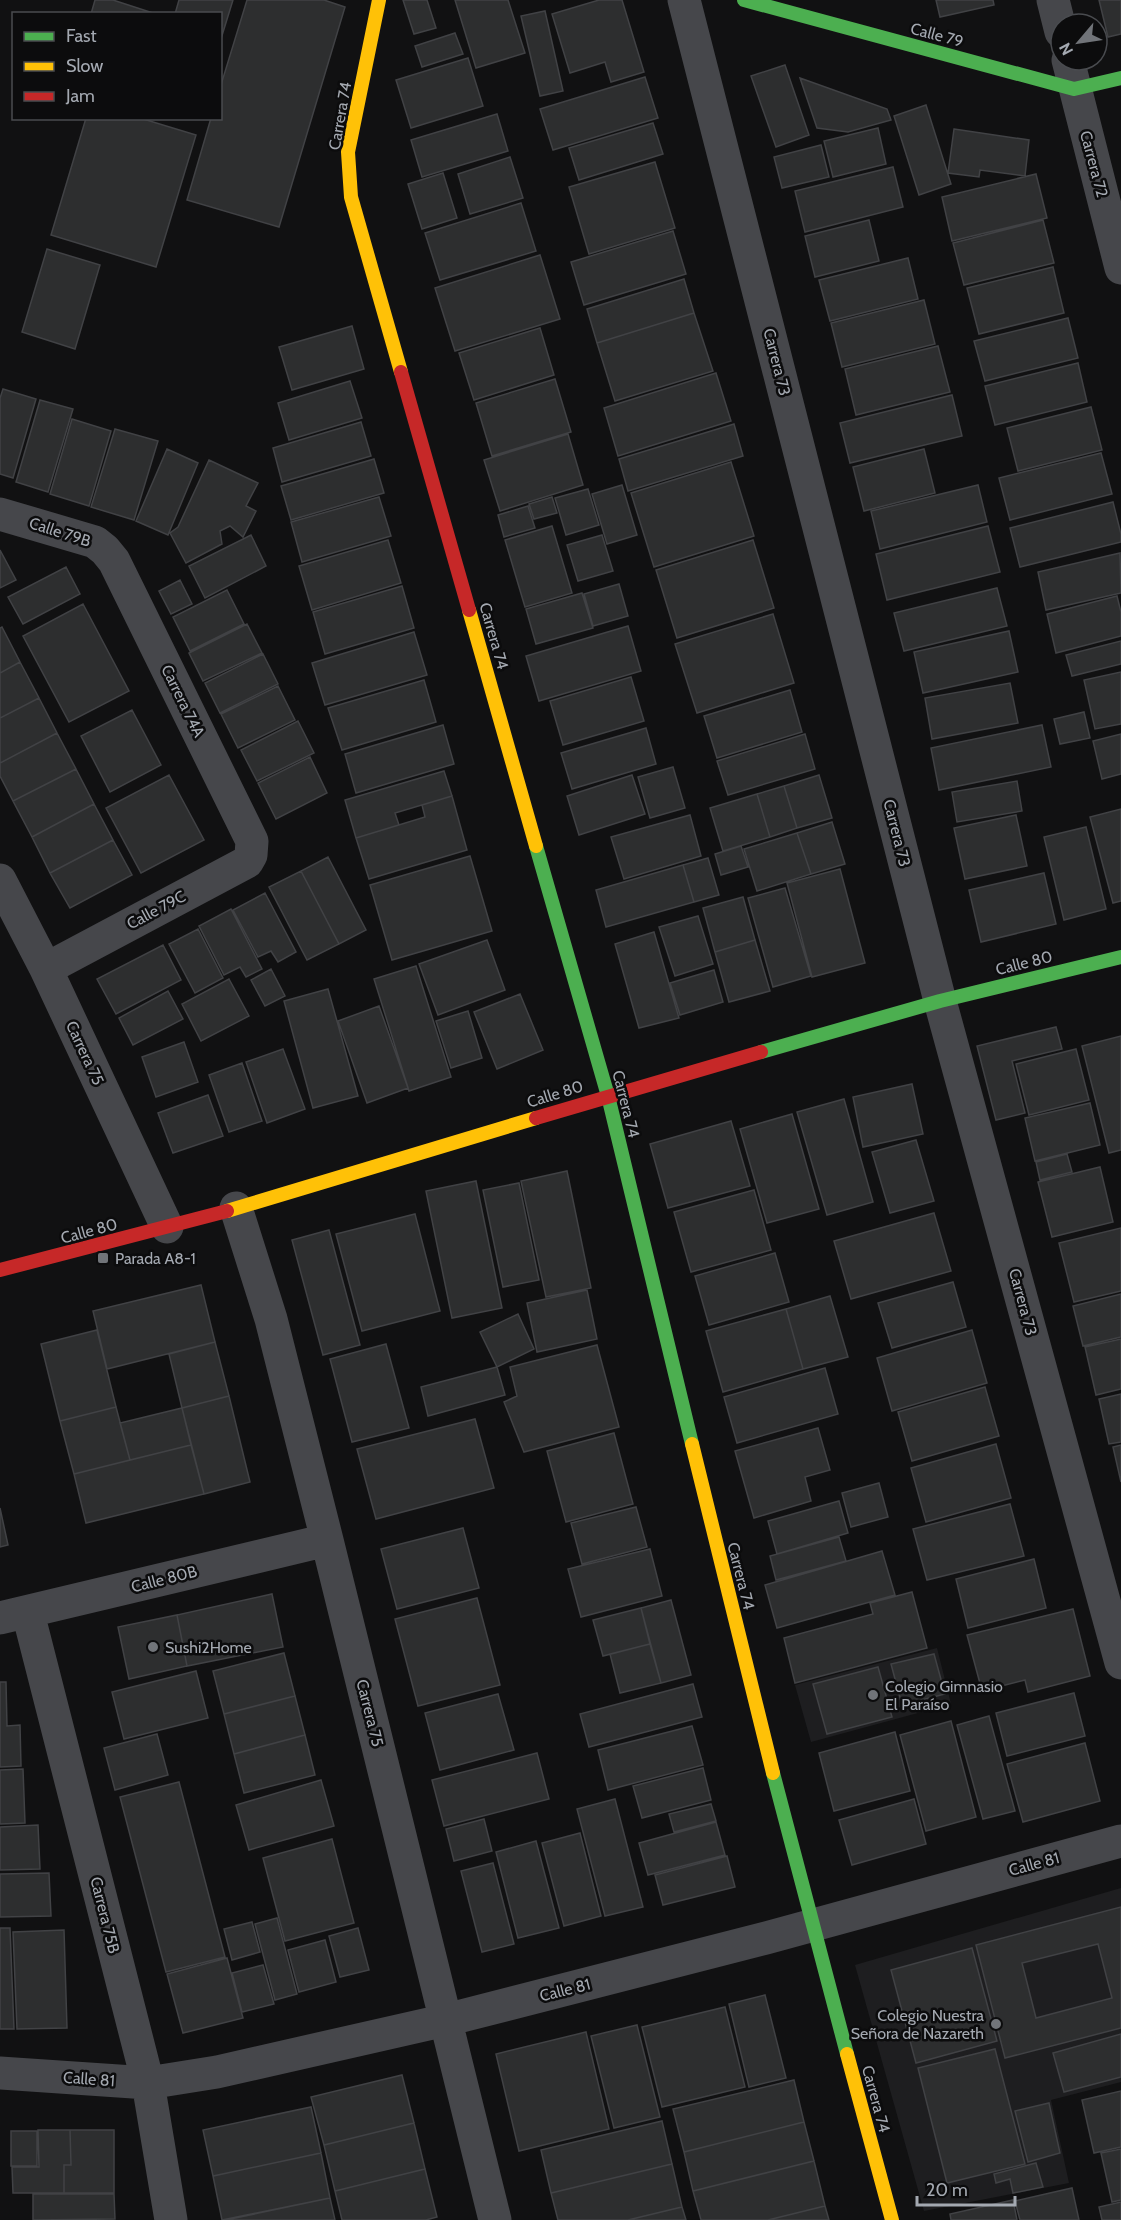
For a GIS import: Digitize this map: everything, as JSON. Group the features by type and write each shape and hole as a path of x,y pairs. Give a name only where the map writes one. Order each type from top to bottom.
{"street":[{"name":"Carrera 74","path":"380,0 348,152 351,197 608,1096 788,1837 892,2220"},
{"name":"Carrera 73","path":"684,0 940,1001 1121,1663"},
{"name":"Calle 79","path":"744,0 1071,75 1121,78"},
{"name":"Carrera 72","path":"1071,75 1121,268"},
{"name":"Calle 79B","path":"0,514 95,542 114,561"},
{"name":"Carrera 74A","path":"114,561 252,841"},
{"name":"Calle 79C","path":"46,969 247,862 251,855 252,841"},
{"name":"Carrera 75","path":"0,880 46,969 167,1227"},
{"name":"Calle 80","path":"0,1270 236,1208 608,1096 940,1001 1121,957"},
{"name":"Carrera 75","path":"236,1208 271,1319 495,2220"},
{"name":"Calle 80B","path":"14,1615 327,1540"},
{"name":"Carrera 75B","path":"14,1615 148,2083 171,2220"},
{"name":"Calle 81","path":"0,2073 148,2083 217,2072 446,2020 812,1925 1121,1841"}],"shaded area":[{"name":"Colegio Gimnasio El Paraíso","path":"937,1648 951,1704 811,1742 795,1685"},
{"name":"Colegio Nuestra Señora de Nazareth","path":"1121,1888 1121,2082 1051,2100 1069,2183 924,2211 855,1965"}],"building":[{"path":"95,0 113,0 150,12 92,12"},
{"path":"179,0 233,0 222,36 222,12 176,12"},
{"path":"247,0 324,0 345,7 279,227 187,200 210,120 222,120 222,81"},
{"path":"403,0 427,0 436,28 414,34"},
{"path":"455,0 508,0 525,53 476,68"},
{"path":"599,0 622,0 644,72 611,82 605,62 570,73 552,14"},
{"path":"936,0 993,0 994,5 940,17"},
{"path":"1099,0 1121,0 1121,34 1109,37 1109,12 1102,12"},
{"path":"545,11 563,91 540,96 521,16"},
{"path":"455,33 463,54 422,67 415,46"},
{"path":"468,58 483,106 411,128 396,80"},
{"path":"785,65 809,135 776,147 751,76"},
{"path":"645,77 658,118 553,150 540,109"},
{"path":"800,78 887,109 891,120 848,132 817,128"},
{"path":"926,105 951,184 919,195 894,116"},
{"path":"497,114 508,151 422,177 411,140"},
{"path":"85,120 147,120 196,135 156,267 51,235"},
{"path":"653,123 663,154 579,180 569,148"},
{"path":"878,128 886,164 833,177 824,141"},
{"path":"954,129 1029,140 1025,176 980,170 979,177 948,173"},
{"path":"821,145 829,177 782,188 774,157"},
{"path":"510,157 523,198 470,214 458,174"},
{"path":"655,162 675,228 589,254 569,187"},
{"path":"893,167 903,207 805,232 795,191"},
{"path":"443,173 457,218 422,229 408,184"},
{"path":"1036,174 1047,218 952,241 942,197"},
{"path":"521,203 536,251 440,280 425,233"},
{"path":"869,220 879,261 815,277 805,236"},
{"path":"1043,220 1054,263 964,285 953,243"},
{"path":"673,231 686,274 584,305 571,262"},
{"path":"47,249 100,265 75,349 22,332"},
{"path":"540,255 560,319 455,351 435,288"},
{"path":"908,258 918,299 830,321 819,280"},
{"path":"1053,267 1064,313 979,334 967,288"},
{"path":"684,279 694,313 597,343 587,309"},
{"path":"924,300 935,344 842,367 831,323"},
{"path":"694,313 713,371 615,401 597,343"},
{"path":"1068,318 1078,358 985,381 974,341"},
{"path":"352,326 364,369 292,390 279,347"},
{"path":"540,328 554,375 474,400 459,353"},
{"path":"938,346 950,392 856,415 845,369"},
{"path":"1078,363 1087,402 995,425 985,386"},
{"path":"716,373 731,421 618,456 604,408"},
{"path":"555,379 571,432 492,456 476,403"},
{"path":"350,381 362,418 289,440 278,403"},
{"path":"3,389 36,399 13,478 0,474 0,398"},
{"path":"952,395 962,436 850,463 840,423"},
{"path":"40,400 73,409 48,492 16,482"},
{"path":"1091,407 1102,450 1018,471 1007,428"},
{"path":"72,419 111,431 89,506 50,494"},
{"path":"361,422 371,456 282,482 273,448"},
{"path":"734,424 743,456 628,491 619,459"},
{"path":"115,429 158,441 134,520 91,507"},
{"path":"568,434 583,485 500,511 484,460"},
{"path":"167,449 198,463 168,535 136,521"},
{"path":"924,449 935,493 864,511 853,467"},
{"path":"1101,453 1112,494 1010,520 999,478"},
{"path":"374,459 384,493 291,520 281,486"},
{"path":"209,460 258,483 246,506 256,511 243,537 230,526 220,531 222,544 186,563 170,533 178,527"},
{"path":"731,462 754,536 654,567 631,493"},
{"path":"622,485 637,535 607,544 592,494"},
{"path":"978,485 987,522 880,549 871,511"},
{"path":"588,489 599,525 566,535 555,498"},
{"path":"379,497 391,536 302,562 291,522"},
{"path":"552,497 557,513 534,519 529,504"},
{"path":"1113,502 1121,542 1020,567 1010,528"},
{"path":"528,506 535,528 504,537 498,515"},
{"path":"552,526 572,593 525,607 505,540"},
{"path":"988,526 1000,572 887,600 876,554"},
{"path":"251,535 266,566 205,598 189,566"},
{"path":"602,535 613,571 578,581 567,545"},
{"path":"388,540 401,583 312,610 299,566"},
{"path":"753,540 774,608 677,638 656,570"},
{"path":"0,550 16,580 0,588"},
{"path":"1120,553 1121,593 1046,610 1038,572"},
{"path":"66,567 80,594 23,624 8,597"},
{"path":"180,580 192,604 171,614 159,591"},
{"path":"619,584 628,616 593,626 584,594"},
{"path":"402,586 414,628 325,654 313,612"},
{"path":"997,588 1007,626 904,651 894,613"},
{"path":"227,590 244,624 190,651 173,617"},
{"path":"582,593 593,628 536,644 526,609"},
{"path":"1117,596 1121,612 1121,636 1056,653 1047,614"},
{"path":"83,604 129,691 69,722 23,636"},
{"path":"773,614 794,683 697,713 675,644"},
{"path":"247,624 262,653 203,681 189,653"},
{"path":"628,626 641,671 539,701 526,656"},
{"path":"2,627 20,662 0,673 0,628"},
{"path":"1009,631 1018,672 923,693 914,652"},
{"path":"414,632 427,675 325,705 312,663"},
{"path":"1121,641 1121,664 1072,676 1066,655"},
{"path":"263,654 278,684 220,713 205,683"},
{"path":"20,662 39,698 0,718 0,673"},
{"path":"1121,672 1121,724 1095,729 1084,680"},
{"path":"631,677 644,721 563,745 550,701"},
{"path":"424,680 436,722 342,750 328,708"},
{"path":"1010,683 1018,723 932,739 925,698"},
{"path":"278,686 295,720 238,748 221,714"},
{"path":"790,690 802,732 717,758 704,716"},
{"path":"39,698 57,733 0,763 0,718"},
{"path":"132,710 161,765 110,792 81,736"},
{"path":"1084,712 1090,738 1060,744 1054,719"},
{"path":"298,721 314,753 257,781 241,750"},
{"path":"443,725 454,764 356,793 345,754"},
{"path":"1042,725 1051,767 939,790 931,748"},
{"path":"646,728 656,764 572,789 561,753"},
{"path":"57,733 76,769 13,801 0,776 0,763"},
{"path":"805,734 815,769 728,795 717,761"},
{"path":"1121,734 1121,774 1102,779 1093,741"},
{"path":"310,757 327,793 276,819 258,783"},
{"path":"673,767 685,808 650,818 638,777"},
{"path":"76,769 94,804 32,837 13,801"},
{"path":"444,771 452,796 395,813 399,825 356,838 345,800"},
{"path":"169,775 204,840 141,873 106,808"},
{"path":"632,775 645,814 579,835 567,796"},
{"path":"819,775 832,818 797,828 784,786"},
{"path":"1017,781 1022,811 957,822 952,792"},
{"path":"784,786 797,828 770,837 757,794"},
{"path":"757,794 770,837 723,851 710,808"},
{"path":"452,796 467,850 369,879 356,838 425,817 422,805"},
{"path":"94,804 113,840 50,873 32,837"},
{"path":"1121,809 1121,901 1113,903 1090,817"},
{"path":"690,815 701,856 624,879 611,837"},
{"path":"1016,815 1027,866 965,879 954,828"},
{"path":"832,822 845,864 811,874 797,833"},
{"path":"1086,827 1106,909 1064,920 1044,837"},
{"path":"797,833 811,874 757,891 744,849"},
{"path":"113,840 132,875 70,908 50,873"},
{"path":"741,846 748,867 721,875 715,854"},
{"path":"470,856 492,931 392,960 370,885"},
{"path":"328,857 366,930 339,944 301,871"},
{"path":"708,858 719,895 694,902 683,865"},
{"path":"683,865 694,902 606,927 596,890"},
{"path":"840,869 865,963 812,977 787,883"},
{"path":"301,871 339,944 307,960 269,887"},
{"path":"1044,873 1056,924 981,942 969,890"},
{"path":"785,888 811,976 773,987 748,898"},
{"path":"265,893 296,952 278,962 271,951 258,957 233,910"},
{"path":"743,897 755,940 715,952 703,908"},
{"path":"231,909 262,969 246,977 240,967 224,975 199,926"},
{"path":"698,916 713,964 675,976 659,927"},
{"path":"198,929 223,978 195,993 169,944"},
{"path":"654,932 679,1018 639,1028 615,944"},
{"path":"487,940 505,990 438,1015 419,964"},
{"path":"755,940 770,991 729,1002 715,952"},
{"path":"163,945 181,980 116,1014 97,979"},
{"path":"416,966 451,1077 409,1091 374,979"},
{"path":"271,969 285,996 265,1006 251,980"},
{"path":"714,970 723,1002 680,1015 670,983"},
{"path":"229,979 249,1016 201,1041 182,1004"},
{"path":"328,989 358,1096 313,1108 284,1001"},
{"path":"168,991 183,1019 133,1045 119,1018"},
{"path":"520,994 543,1050 497,1069 474,1012"},
{"path":"379,1006 408,1088 367,1103 338,1021"},
{"path":"468,1011 482,1058 451,1068 436,1021"},
{"path":"1056,1027 1062,1049 1012,1061 1025,1113 996,1120 977,1046"},
{"path":"1121,1036 1121,1150 1109,1153 1082,1046"},
{"path":"184,1042 198,1082 156,1097 142,1057"},
{"path":"283,1049 305,1109 267,1123 246,1062"},
{"path":"1076,1049 1089,1100 1029,1115 1016,1064"},
{"path":"242,1063 262,1121 229,1132 209,1075"},
{"path":"912,1084 923,1134 863,1147 853,1097"},
{"path":"208,1095 223,1136 173,1153 158,1113"},
{"path":"844,1099 873,1202 827,1215 797,1112"},
{"path":"1090,1103 1100,1145 1035,1161 1025,1118"},
{"path":"792,1114 819,1209 767,1223 740,1129"},
{"path":"731,1121 750,1186 668,1208 650,1144"},
{"path":"916,1140 934,1201 890,1213 872,1152"},
{"path":"1067,1154 1072,1172 1040,1180 1036,1162"},
{"path":"1100,1167 1113,1222 1052,1237 1038,1182"},
{"path":"567,1171 591,1288 546,1297 521,1181"},
{"path":"476,1181 502,1308 452,1318 426,1191"},
{"path":"519,1183 539,1280 503,1287 483,1190"},
{"path":"754,1190 771,1250 691,1272 674,1212"},
{"path":"934,1213 951,1271 851,1299 834,1241"},
{"path":"415,1214 440,1311 362,1331 336,1234"},
{"path":"1121,1228 1121,1291 1074,1302 1059,1243"},
{"path":"329,1230 360,1345 323,1355 292,1240"},
{"path":"775,1253 789,1302 709,1325 695,1276"},
{"path":"953,1282 966,1327 892,1348 878,1303"},
{"path":"201,1285 215,1342 107,1369 93,1311"},
{"path":"587,1290 597,1339 537,1352 527,1303"},
{"path":"1121,1294 1121,1337 1083,1346 1073,1306"},
{"path":"830,1296 848,1357 803,1369 786,1309"},
{"path":"786,1309 803,1369 723,1392 706,1331"},
{"path":"518,1314 534,1349 497,1367 480,1332"},
{"path":"97,1330 116,1407 60,1421 41,1344"},
{"path":"972,1330 987,1383 892,1411 877,1358"},
{"path":"1121,1339 1121,1389 1096,1395 1085,1347"},
{"path":"215,1342 229,1396 182,1408 169,1354"},
{"path":"386,1344 409,1428 352,1442 330,1359"},
{"path":"597,1345 619,1427 524,1452 504,1402 517,1396 510,1367"},
{"path":"497,1367 505,1395 428,1416 421,1387"},
{"path":"825,1368 838,1414 737,1443 724,1397"},
{"path":"985,1387 999,1436 912,1461 898,1412"},
{"path":"1121,1394 1121,1442 1109,1444 1099,1399"},
{"path":"229,1396 250,1482 204,1494 182,1408"},
{"path":"116,1407 130,1460 74,1474 60,1421"},
{"path":"182,1408 191,1445 130,1460 120,1423"},
{"path":"475,1419 494,1488 376,1519 357,1449"},
{"path":"818,1428 830,1470 805,1477 811,1501 754,1518 735,1451"},
{"path":"614,1433 633,1504 566,1522 547,1451"},
{"path":"996,1444 1011,1498 926,1522 911,1468"},
{"path":"191,1445 204,1494 86,1523 74,1474"},
{"path":"1121,1445 1121,1482 1113,1447"},
{"path":"879,1483 888,1517 851,1527 842,1493"},
{"path":"839,1501 848,1533 777,1554 768,1521"},
{"path":"1010,1504 1024,1556 927,1580 913,1529"},
{"path":"636,1507 647,1547 582,1564 571,1523"},
{"path":"0,1508 8,1545 0,1547"},
{"path":"463,1528 479,1588 397,1609 381,1549"},
{"path":"839,1537 846,1561 776,1580 770,1556"},
{"path":"650,1549 662,1596 581,1617 568,1569"},
{"path":"882,1551 895,1595 777,1628 765,1585"},
{"path":"1034,1559 1046,1608 968,1628 956,1579"},
{"path":"912,1592 927,1648 795,1683 784,1638 873,1614 870,1603"},
{"path":"272,1594 283,1647 187,1666 177,1615"},
{"path":"477,1598 500,1685 418,1706 395,1619"},
{"path":"671,1600 691,1675 661,1683 641,1608"},
{"path":"641,1608 650,1644 603,1656 593,1620"},
{"path":"1073,1609 1090,1676 1028,1692 1025,1680 982,1691 967,1635"},
{"name":"Sushi2Home","path":"177,1615 187,1666 129,1679 118,1627"},
{"path":"650,1644 661,1683 620,1693 610,1654"},
{"path":"284,1653 295,1696 224,1714 213,1671"},
{"path":"934,1654 945,1694 902,1705 891,1664"},
{"path":"878,1667 892,1717 827,1734 813,1684"},
{"path":"196,1671 208,1718 124,1739 112,1692"},
{"path":"0,1682 6,1682 7,1726 20,1725 21,1766 0,1767"},
{"path":"693,1684 702,1717 589,1747 580,1714"},
{"path":"1074,1693 1085,1736 1007,1756 996,1713"},
{"path":"498,1694 514,1750 440,1770 425,1713"},
{"path":"295,1696 305,1735 234,1754 224,1714"},
{"path":"989,1716 1015,1811 983,1819 957,1725"},
{"path":"951,1721 976,1817 926,1831 900,1735"},
{"path":"692,1726 703,1765 608,1790 598,1750"},
{"path":"895,1732 910,1791 834,1811 819,1753"},
{"path":"157,1734 168,1775 115,1790 104,1748"},
{"path":"305,1735 315,1775 244,1793 234,1754"},
{"path":"1085,1743 1100,1801 1023,1822 1007,1764"},
{"path":"537,1753 549,1799 444,1826 432,1780"},
{"path":"703,1768 711,1800 642,1818 633,1786"},
{"path":"23,1769 25,1823 0,1824 0,1770"},
{"path":"321,1780 334,1826 249,1850 236,1805"},
{"path":"179,1782 225,1957 166,1972 120,1797"},
{"path":"615,1799 643,1907 605,1916 577,1809"},
{"path":"914,1799 926,1844 852,1865 839,1820"},
{"path":"711,1804 716,1821 674,1832 669,1814"},
{"path":"484,1819 492,1851 454,1861 446,1829"},
{"path":"716,1822 725,1855 648,1875 639,1843"},
{"path":"38,1825 40,1869 0,1870 0,1827"},
{"path":"580,1833 601,1916 564,1926 542,1843"},
{"path":"332,1839 354,1923 285,1941 263,1858"},
{"path":"536,1841 559,1928 518,1938 496,1852"},
{"path":"727,1856 735,1887 663,1905 655,1875"},
{"path":"493,1863 514,1944 482,1952 461,1871"},
{"path":"49,1873 51,1916 0,1917 0,1874"},
{"path":"1121,1907 1121,2028 1005,2058 976,1945","holes":["1098,1944 1112,1998 1036,2018 1022,1963"]},
{"path":"277,1918 297,1994 275,2000 255,1924"},
{"path":"252,1922 260,1952 232,1960 224,1929"},
{"path":"0,1928 10,1928 14,2029 0,2029"},
{"path":"358,1928 369,1970 340,1977 329,1936"},
{"path":"64,1930 67,2028 17,2029 13,1932"},
{"path":"325,1940 336,1982 299,1992 288,1950"},
{"path":"972,1948 997,2041 916,2063 891,1970"},
{"path":"227,1958 243,2018 183,2033 167,1974"},
{"path":"263,1965 274,2004 242,2012 232,1973"},
{"path":"765,1995 786,2078 749,2087 729,2004"},
{"path":"725,2007 745,2087 662,2107 642,2027"},
{"path":"637,2025 660,2117 614,2128 591,2036"},
{"path":"586,2032 609,2129 519,2151 496,2054"},
{"path":"1121,2034 1121,2077 1064,2092 1053,2053"},
{"path":"995,2049 1025,2164 947,2183 918,2068"},
{"path":"402,2075 414,2123 324,2145 311,2097"},
{"path":"794,2080 804,2122 684,2152 673,2109"},
{"path":"1121,2091 1121,2147 1094,2153 1082,2100"},
{"path":"1049,2103 1060,2153 1028,2162 1015,2111"},
{"path":"311,2107 321,2153 213,2176 203,2130"},
{"path":"662,2121 672,2164 551,2193 541,2150"},
{"path":"804,2122 814,2161 693,2191 684,2152"},
{"path":"414,2123 425,2169 335,2191 324,2145"},
{"path":"38,2130 70,2130 71,2165 64,2165 64,2193 13,2193 12,2167 39,2167"},
{"path":"70,2130 114,2130 114,2193 64,2193 64,2165 71,2165"},
{"path":"11,2131 37,2131 37,2166 11,2166"},
{"path":"1121,2149 1121,2200 1112,2202 1101,2153"},
{"path":"321,2153 330,2198 222,2220 213,2176"},
{"path":"814,2161 825,2206 768,2220 701,2220 693,2191"},
{"path":"1036,2163 1043,2187 1013,2193 1010,2179 996,2183 994,2174"},
{"path":"672,2164 682,2207 628,2220 558,2220 551,2193"},
{"path":"425,2169 437,2217 426,2220 342,2220 335,2191"},
{"path":"1072,2188 1079,2220 1020,2220 1015,2201"},
{"path":"33,2194 114,2194 115,2219 33,2220"},
{"path":"330,2198 335,2220 226,2220"},
{"path":"1013,2200 1017,2220 951,2220 950,2214"},
{"path":"1121,2202 1121,2220 1102,2220 1099,2207"},
{"path":"825,2206 829,2220 768,2220"},
{"path":"682,2207 686,2220 628,2220"}],"traffic: fast":[{"path":"744,0 1074,89 1121,78"},
{"path":"536,846 608,1096 692,1444"},
{"path":"761,1052 940,1001 1121,957"},
{"path":"773,1773 847,2054"}],"traffic: slow":[{"path":"379,0 348,152 351,197 401,372"},
{"path":"469,610 536,846"},
{"path":"227,1211 536,1118"},
{"path":"692,1444 773,1773"},
{"path":"847,2054 892,2220"}],"traffic: jam":[{"path":"401,372 469,610"},
{"path":"536,1118 761,1052"},
{"path":"0,1270 227,1211"}],"place":[{"name":"Parada A8-1","path":"103,1258"},
{"name":"Sushi2Home","path":"153,1647"},
{"name":"Colegio Gimnasio El Paraíso","path":"873,1695"},
{"name":"Colegio Nuestra Señora de Nazareth","path":"996,2024"}]}
